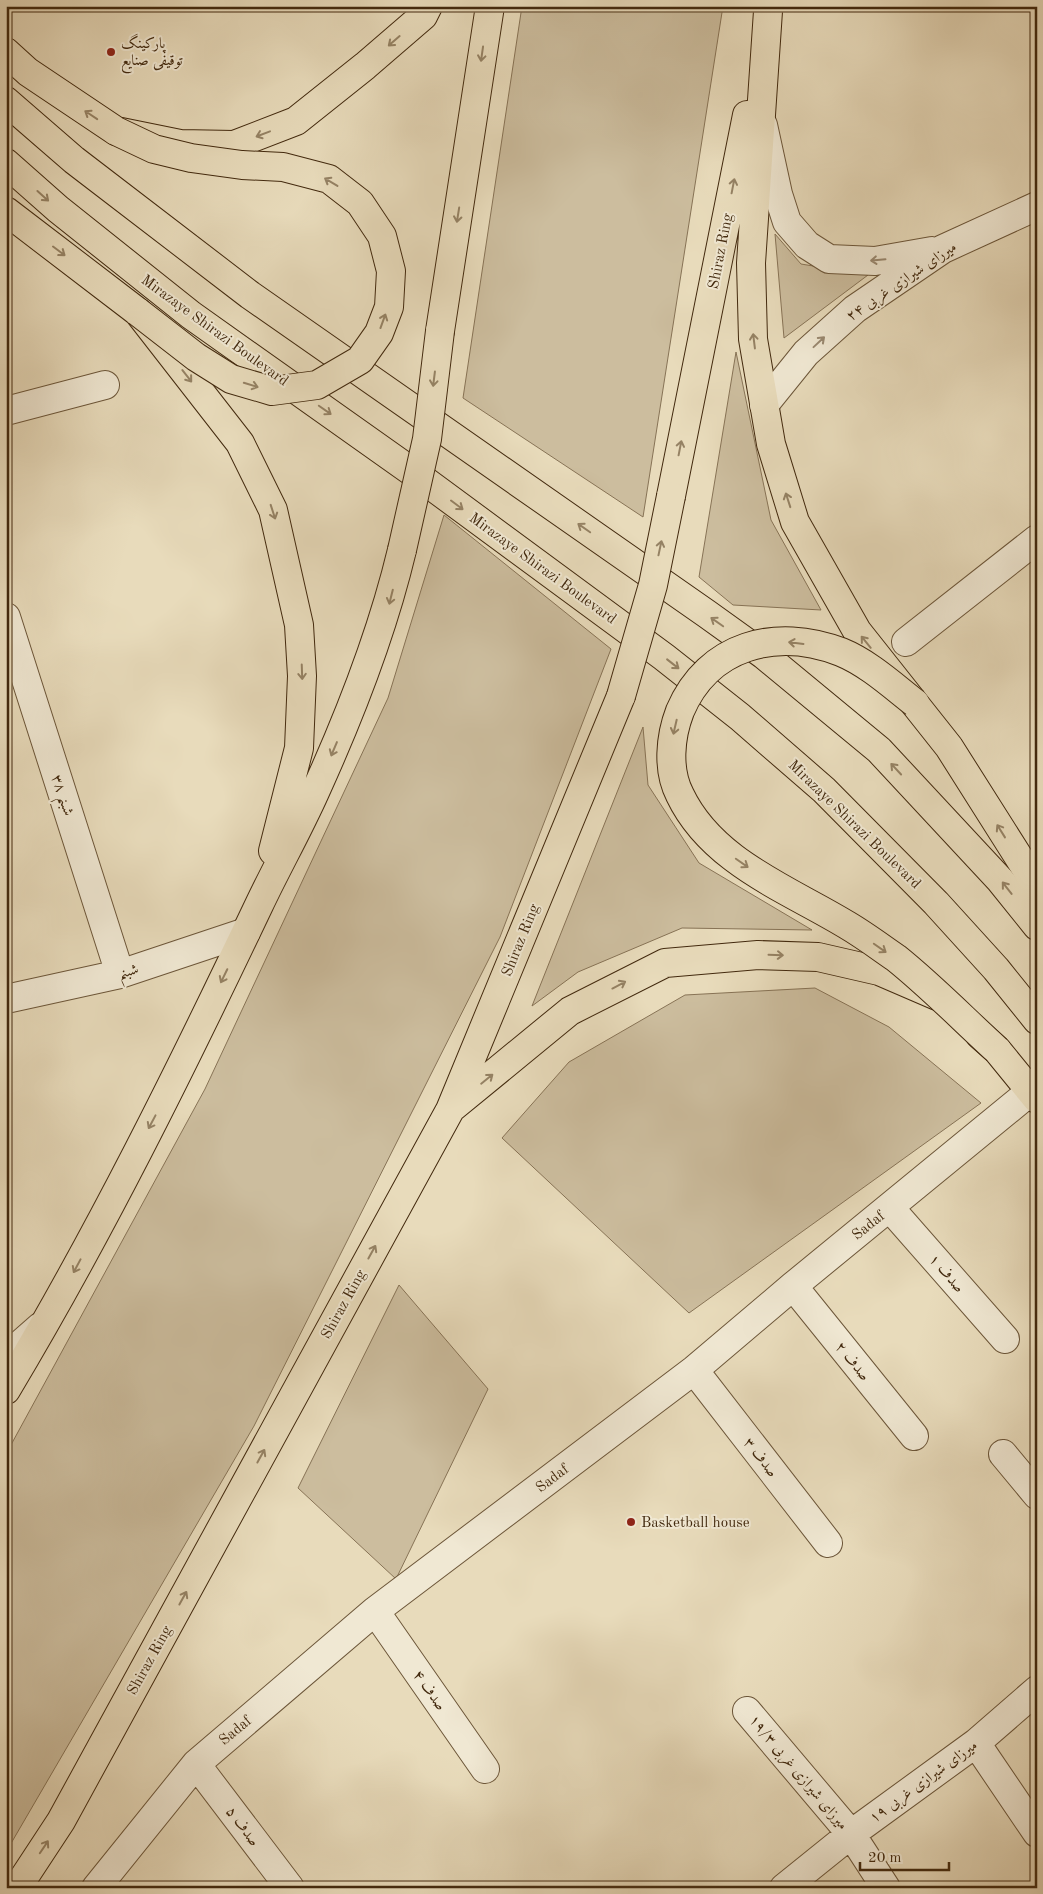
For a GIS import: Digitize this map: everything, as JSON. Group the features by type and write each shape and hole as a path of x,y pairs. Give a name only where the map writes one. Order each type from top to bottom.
{"main road":[{"path":"116,132 180,144 234,145 296,121 365,66 423,16 428,6"},
{"path":"6,1390 48,1320 160,1107 315,792 360,688 388,608 427,439 440,331 490,6"},
{"path":"769,9 751,263 753,339 770,444 795,522 857,631 948,747 1037,886"},
{"name":"Shiraz Ring","path":"17,1888 61,1821 450,1110 621,696 653,585 769,9"},
{"path":"6,52 28,72 116,132 154,149 191,158 283,167 329,179 360,203 382,236 391,271 389,307 379,333 360,360 317,385 272,391 231,379 196,357 6,211"},
{"path":"6,101 74,160 250,295 707,614 806,689 879,750 1000,880 1037,926"},
{"name":"Mirazaye Shirazi Boulevard","path":"6,163 58,209 191,315 429,484 664,657 740,717 824,790 936,903 996,969 1037,1020"},
{"path":"138,312 240,443 273,510 292,589 299,625 302,676 299,748 261,901"},
{"path":"915,703 874,671 841,652 787,642 746,646 727,655 688,692 674,727 671,763 679,794 716,844 788,892 848,925 897,959 997,1050 1034,1095"},
{"path":"450,1110 570,1011 665,963 758,955 818,957 878,971 938,997 997,1050"}],"street":[{"path":"762,119 778,194 787,222 807,245 829,259 875,261 943,249"},
{"name":"۲۴ میرزای شیرازی غربی","path":"764,405 806,353 855,309 943,249 1037,206"},
{"path":"6,411 105,385"},
{"path":"906,642 1037,539"},
{"name":"شبنم ۳۸","path":"6,617 120,974"},
{"name":"شبنم","path":"6,999 120,974 246,932"},
{"name":"Sadaf","path":"96,1888 196,1764 375,1611 694,1370 792,1286 1034,1095"},
{"name":"۱ صدف","path":"890,1208 1005,1339"},
{"name":"۲ صدف","path":"792,1286 914,1436"},
{"path":"6,1358 48,1320"},
{"name":"صدف ۳","path":"694,1370 828,1543"},
{"path":"1002,1454 1037,1495"},
{"name":"۴ صدف","path":"375,1611 485,1769"},
{"name":"۱۹ میرزای شیرازی غربی","path":"784,1888 851,1834 976,1742 1037,1690"},
{"name":"۱۹/۳ میرزای شیرازی غربی","path":"747,1711 851,1834 886,1888"},
{"path":"976,1742 1032,1825"},
{"name":"۵ صدف","path":"196,1764 290,1888"}],"shaded area":[{"path":"522,6 723,6 643,517 463,398"},
{"path":"775,234 801,264 868,275 784,338"},
{"path":"736,352 771,520 821,610 733,605 699,577"},
{"path":"444,515 611,649 500,937 254,1426 6,1852 6,1454 205,1089 388,698"},
{"path":"643,727 648,785 699,863 812,930 682,928 578,972 532,1006"},
{"path":"815,988 889,1027 981,1103 689,1313 502,1138 569,1062 685,995"},
{"path":"399,1285 488,1389 396,1579 298,1488"}],"place":[{"name":"پارکینگ توقیفی صنایع","path":"111,52"},
{"name":"Basketball house","path":"631,1522"}]}
